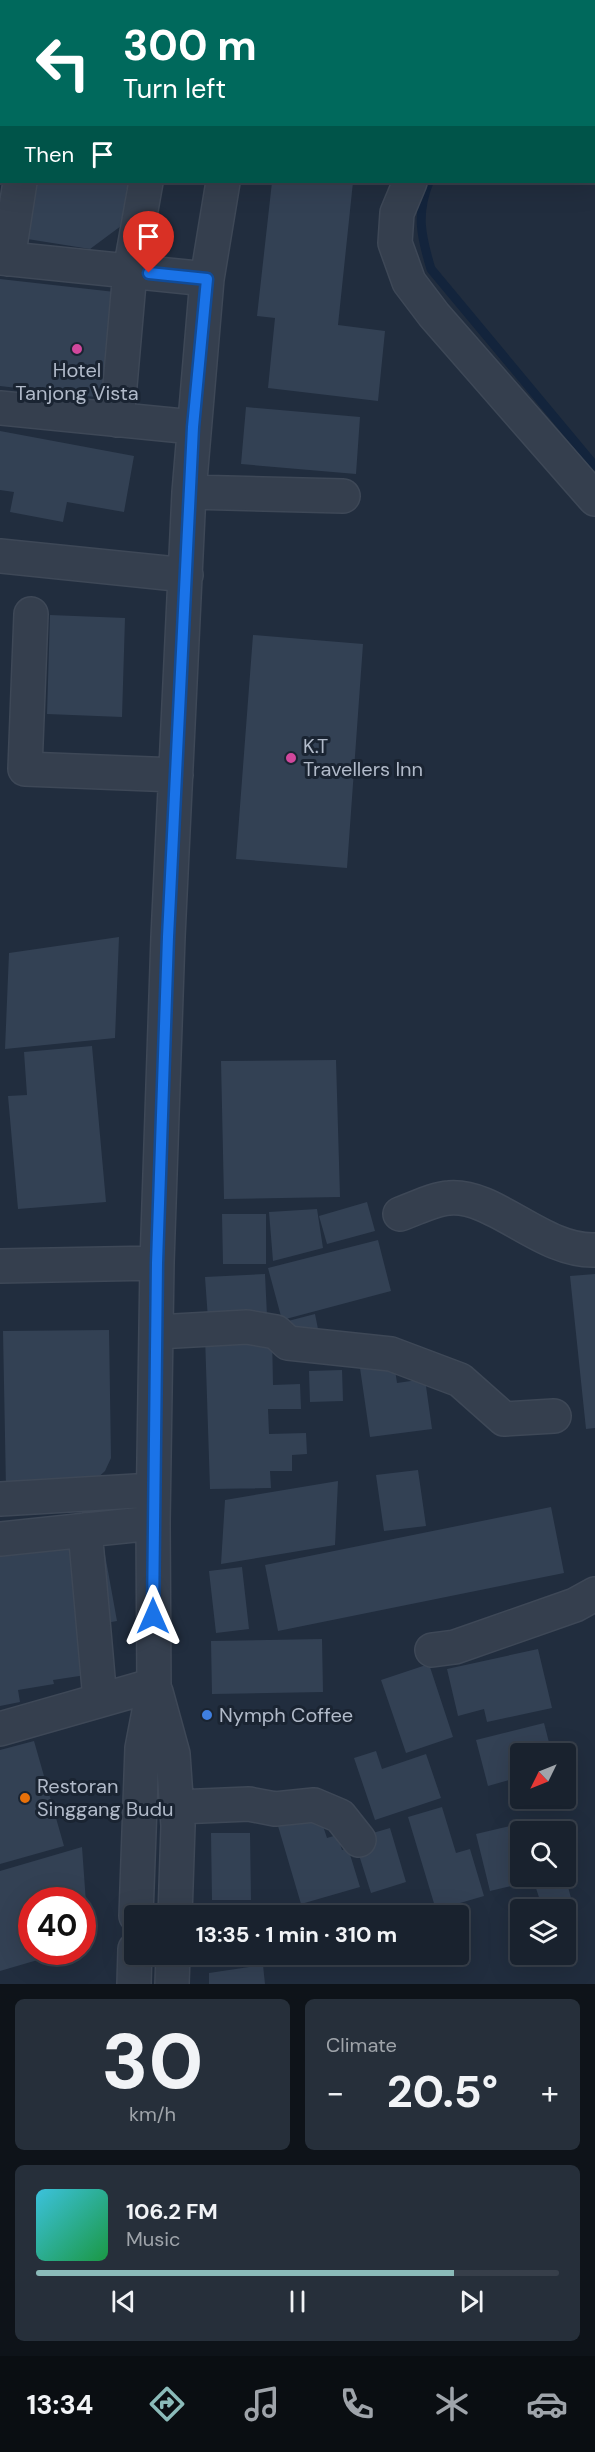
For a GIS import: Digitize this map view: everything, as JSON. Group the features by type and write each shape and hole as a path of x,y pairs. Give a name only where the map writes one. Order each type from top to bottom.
{"street":[{"path":"20,183 4,258 207,279"},
{"path":"117,420 130,271 146,183"},
{"path":"136,1905 142,1748 154,1685 153,1490 157,1263 189,492 207,279 223,183"},
{"path":"410,183 397,213 395,243 410,282 434,315 595,498"},
{"path":"0,408 193,427"},
{"path":"189,492 343,496"},
{"path":"0,556 186,575"},
{"path":"31,614 25,769 176,775"},
{"path":"400,1214 449,1198 477,1202 550,1240 584,1250 595,1250"},
{"path":"0,1266 157,1263"},
{"path":"157,1332 247,1327 276,1332 288,1343 391,1354 460,1380 504,1419 554,1416"},
{"path":"0,1499 153,1490"},
{"path":"0,1539 153,1523"},
{"path":"85,1530 100,1700"},
{"path":"432,1650 466,1644 575,1605 595,1594"},
{"path":"0,1729 154,1685"},
{"path":"154,1685 173,1755 178,1826 175,1905"},
{"path":"177,1807 249,1804 275,1809 314,1805 340,1816 359,1840"},
{"path":"134,1984 135,1965"},
{"path":"172,1984 173,1965"}],"building":[{"path":"30,183 128,183 121,226 90,249 21,238"},
{"path":"272,183 353,183 338,325 385,331 378,401 268,388 275,318 257,316"},
{"path":"0,279 115,292 104,398 0,386"},
{"path":"246,407 360,417 356,474 241,464"},
{"path":"0,431 134,456 124,512 67,502 63,522 10,512 14,492 0,490"},
{"path":"50,615 125,618 122,717 47,714"},
{"path":"253,635 363,644 347,868 236,859"},
{"path":"119,937 115,1038 5,1049 9,953"},
{"path":"92,1046 106,1202 18,1209 8,1096 27,1095 24,1052"},
{"path":"336,1060 340,1197 224,1199 221,1061"},
{"path":"367,1202 375,1231 327,1244 319,1216"},
{"path":"317,1209 323,1248 273,1261 269,1212"},
{"path":"222,1214 266,1214 266,1264 223,1264"},
{"path":"378,1240 391,1291 282,1320 268,1268"},
{"path":"265,1274 267,1316 208,1319 205,1277"},
{"path":"595,1274 595,1428 586,1429 570,1276"},
{"path":"315,1314 318,1329 292,1335 288,1321"},
{"path":"109,1330 111,1458 105,1471 92,1483 6,1489 3,1331"},
{"path":"272,1335 273,1385 300,1384 301,1409 268,1409 269,1434 306,1433 307,1454 292,1455 292,1471 270,1471 271,1488 210,1489 205,1336"},
{"path":"394,1363 397,1383 425,1379 432,1429 370,1437 360,1368"},
{"path":"342,1370 343,1401 310,1402 309,1371"},
{"path":"418,1470 426,1526 384,1531 376,1475"},
{"path":"338,1481 335,1545 221,1564 225,1500"},
{"path":"551,1507 564,1573 278,1631 265,1565"},
{"path":"102,1538 117,1621 78,1628 86,1675 53,1680 54,1684 18,1690 20,1702 0,1706 0,1555"},
{"path":"242,1567 249,1629 216,1633 209,1571"},
{"path":"322,1639 323,1692 212,1694 211,1641"},
{"path":"538,1649 552,1708 487,1722 484,1709 458,1716 447,1669"},
{"path":"429,1664 453,1737 406,1753 381,1680"},
{"path":"544,1723 549,1743 510,1743 510,1780 488,1786 476,1740"},
{"name":"Restoran Singgang Budu","path":"34,1741 64,1846 0,1864 0,1750"},
{"path":"376,1751 382,1769 426,1754 441,1798 375,1820 354,1758"},
{"path":"442,1807 456,1853 470,1849 484,1896 453,1905 434,1905 408,1817"},
{"path":"319,1814 327,1838 337,1835 342,1850 348,1848 360,1887 301,1904 278,1826"},
{"path":"510,1826 510,1886 490,1891 476,1834"},
{"path":"390,1828 406,1882 371,1893 359,1855 371,1851 366,1835"},
{"path":"211,1833 250,1833 251,1900 212,1900"},
{"path":"82,1847 85,1887 18,1887 18,1965 21,1965 0,1971 0,1871"},
{"path":"536,1887 568,1887 571,1899 539,1899"},
{"path":"263,1965 265,1984 209,1984 209,1973"}],"waterway":[{"path":"429,183 422,204 421,225 431,269 595,466"}],"place":[{"name":"Hotel Tanjong Vista","path":"77,349"},
{"name":"K.T Travellers Inn","path":"291,758"},
{"name":"Nymph Coffee","path":"207,1715"},
{"name":"Restoran Singgang Budu","path":"25,1798"}],"route":[{"path":"149,273 207,279 193,427 168,937 157,1263 153,1616"}]}
